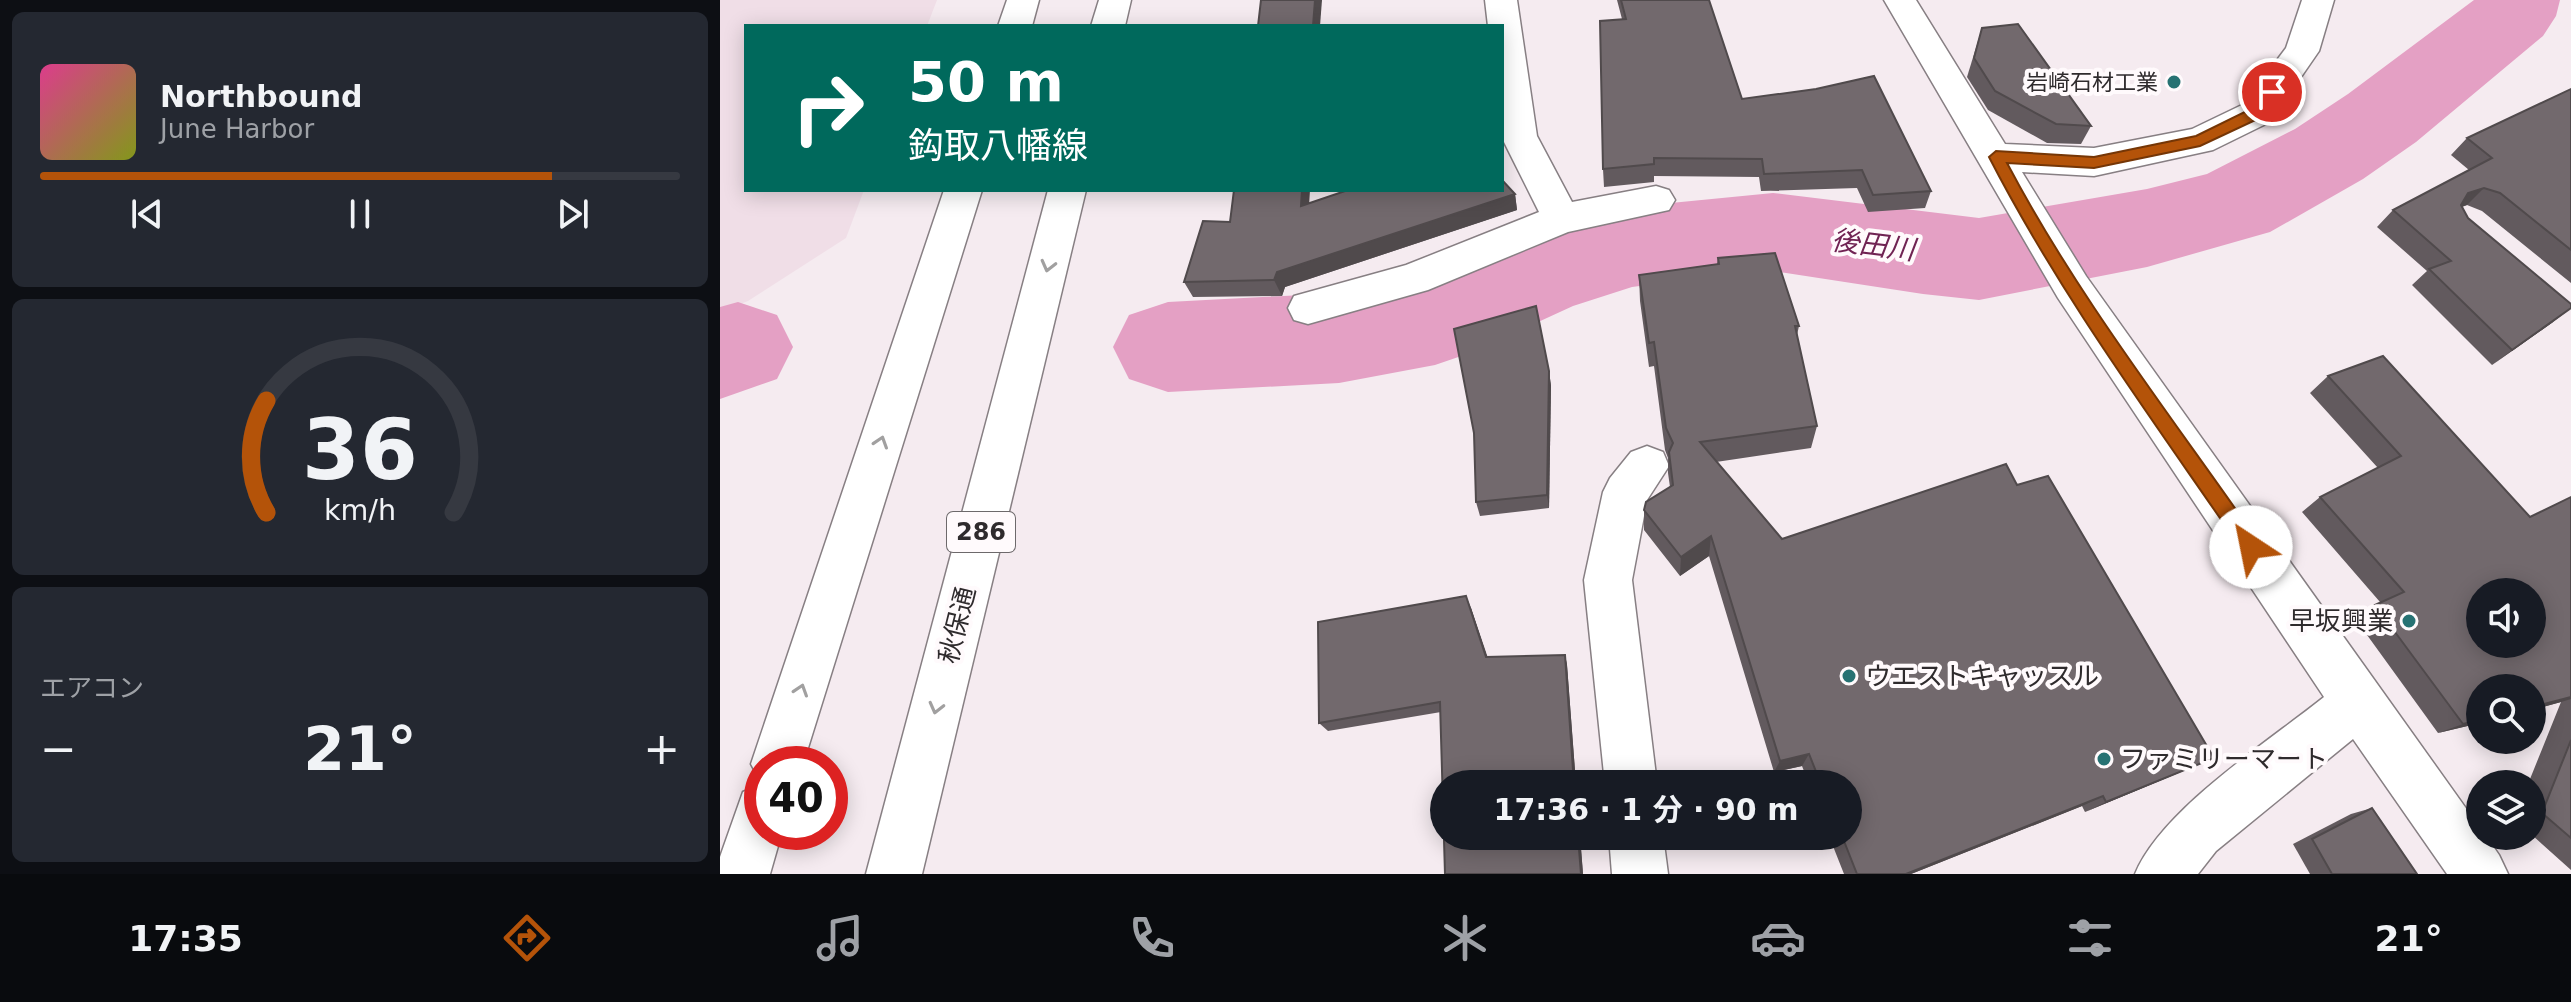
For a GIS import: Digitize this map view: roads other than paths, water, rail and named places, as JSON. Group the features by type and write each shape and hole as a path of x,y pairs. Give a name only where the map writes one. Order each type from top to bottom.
{"main road":[{"path":"1016,24 1023,0"},
{"path":"1109,24 1115,0"},
{"path":"1501,0 1519,136 1562,219"},
{"path":"1900,0 2072,287 2358,703 2480,874"},
{"path":"1996,157 2094,162 2200,141 2257,113 2302,51 2318,0"},
{"path":"783,746 962,192"},
{"name":"秋保通","path":"894,874 1066,192"},
{"path":"1308,308 1414,279 1562,219 1656,200"},
{"path":"1629,770 1608,580 1626,492 1647,466"},
{"path":"2163,874 2197,832 2358,703"},
{"path":"742,874 750,850"},
{"path":"1637,850 1640,874"}],"waterway":[{"name":"後田川","path":"1168,347 1339,338 1435,321 1536,277 1630,247 1773,232 1979,259 2147,228 2234,205 2329,154 2382,118 2512,16 2517,0"},
{"name":"後田川","path":"720,353 738,347"}],"place":[{"name":"岩崎石材工業","path":"2174,82"},
{"name":"早坂興業","path":"2409,621"},
{"name":"ウエストキャッスル","path":"1849,676"},
{"name":"ファミリーマート","path":"2104,759"}]}
